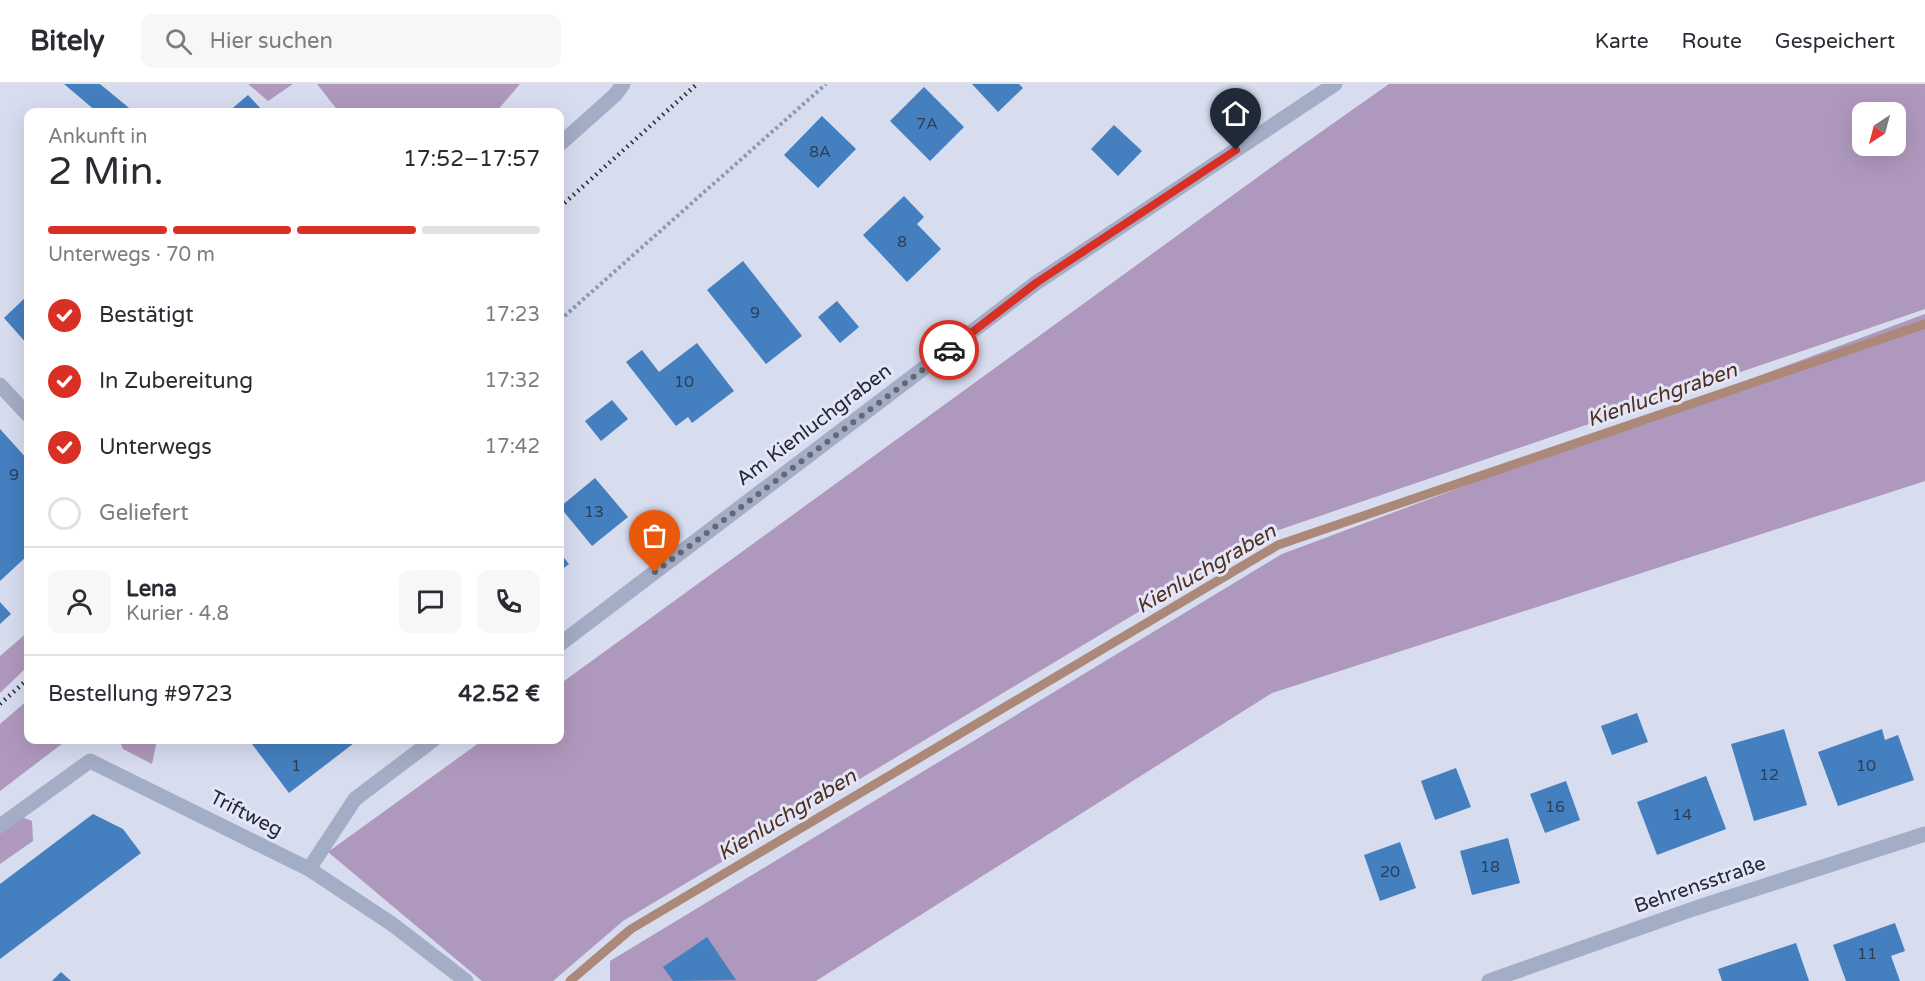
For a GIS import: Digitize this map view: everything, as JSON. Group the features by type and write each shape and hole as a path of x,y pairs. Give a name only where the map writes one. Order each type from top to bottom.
{"street":[{"path":"564,140 615,95 623,84"},
{"name":"Am Kienluchgraben","path":"564,641 1036,283 1335,84"},
{"path":"0,385 24,411"},
{"path":"309,869 355,799 428,744"},
{"name":"Triftweg","path":"0,826 90,761 309,869 392,924 466,981"},
{"name":"Behrensstraße","path":"1489,981 1696,908 1925,834"}],"path":[{"path":"564,316 826,84"}],"shaded area":[{"path":"248,84 293,84 268,101"},
{"path":"317,84 520,84 499,108 336,108"},
{"path":"1389,84 1925,84 1925,309 1270,533 623,921 553,981 482,981 328,852 477,744 564,744 564,681"},
{"path":"1925,314 1925,481 1272,693 816,981 610,981 610,961 1282,554"},
{"path":"24,635 24,670 0,693 0,656"},
{"path":"24,703 24,744 62,744 0,791 0,724"},
{"path":"121,744 156,744 152,764 123,749"},
{"path":"17,815 32,821 33,841 0,864 0,827"}],"building":[{"path":"64,84 100,84 129,108 92,108"},
{"path":"972,84 1019,84 1023,88 998,112"},
{"path":"924,87 964,127 930,161 890,121"},
{"path":"248,95 260,108 233,108"},
{"path":"822,116 856,149 818,188 784,155"},
{"path":"1114,125 1142,151 1118,176 1091,149"},
{"path":"904,196 924,217 917,224 941,249 907,282 863,235"},
{"path":"743,261 802,336 766,364 707,290"},
{"path":"24,299 24,340 4,318"},
{"path":"837,301 859,327 840,343 818,317"},
{"path":"697,343 734,391 692,423 688,417 676,426 626,362 642,350 659,372"},
{"path":"612,400 628,419 601,441 585,421"},
{"path":"0,429 24,456 24,559 0,581"},
{"path":"595,478 628,517 592,546 564,512 564,504"},
{"path":"564,558 569,564 564,568"},
{"path":"0,602 11,614 0,624"},
{"path":"1637,713 1648,742 1612,755 1601,726"},
{"path":"1784,729 1807,805 1754,821 1731,744"},
{"path":"1882,729 1885,740 1898,735 1914,780 1838,806 1818,752"},
{"path":"252,744 353,744 289,793"},
{"path":"1456,768 1471,807 1435,820 1421,781"},
{"path":"1706,776 1726,829 1657,855 1637,802"},
{"path":"1566,781 1580,820 1545,833 1530,794"},
{"path":"93,814 123,829 141,853 0,959 0,884"},
{"path":"1508,838 1520,883 1472,895 1460,851"},
{"path":"1400,842 1416,888 1380,901 1364,855"},
{"path":"1895,923 1905,951 1891,956 1900,981 1846,981 1833,945"},
{"path":"707,937 736,980 673,981 663,967"},
{"path":"1796,943 1809,981 1722,981 1718,969"},
{"path":"61,972 71,981 52,981"}],"waterway":[{"name":"Kienluchgraben","path":"570,981 631,929 1278,545 1925,324"}],"railway":[{"path":"564,203 697,84"},
{"path":"0,704 24,683"}],"way so far":[{"path":"655,572 949,350"}],"route":[{"path":"949,350 1036,283 1236,150"}]}
